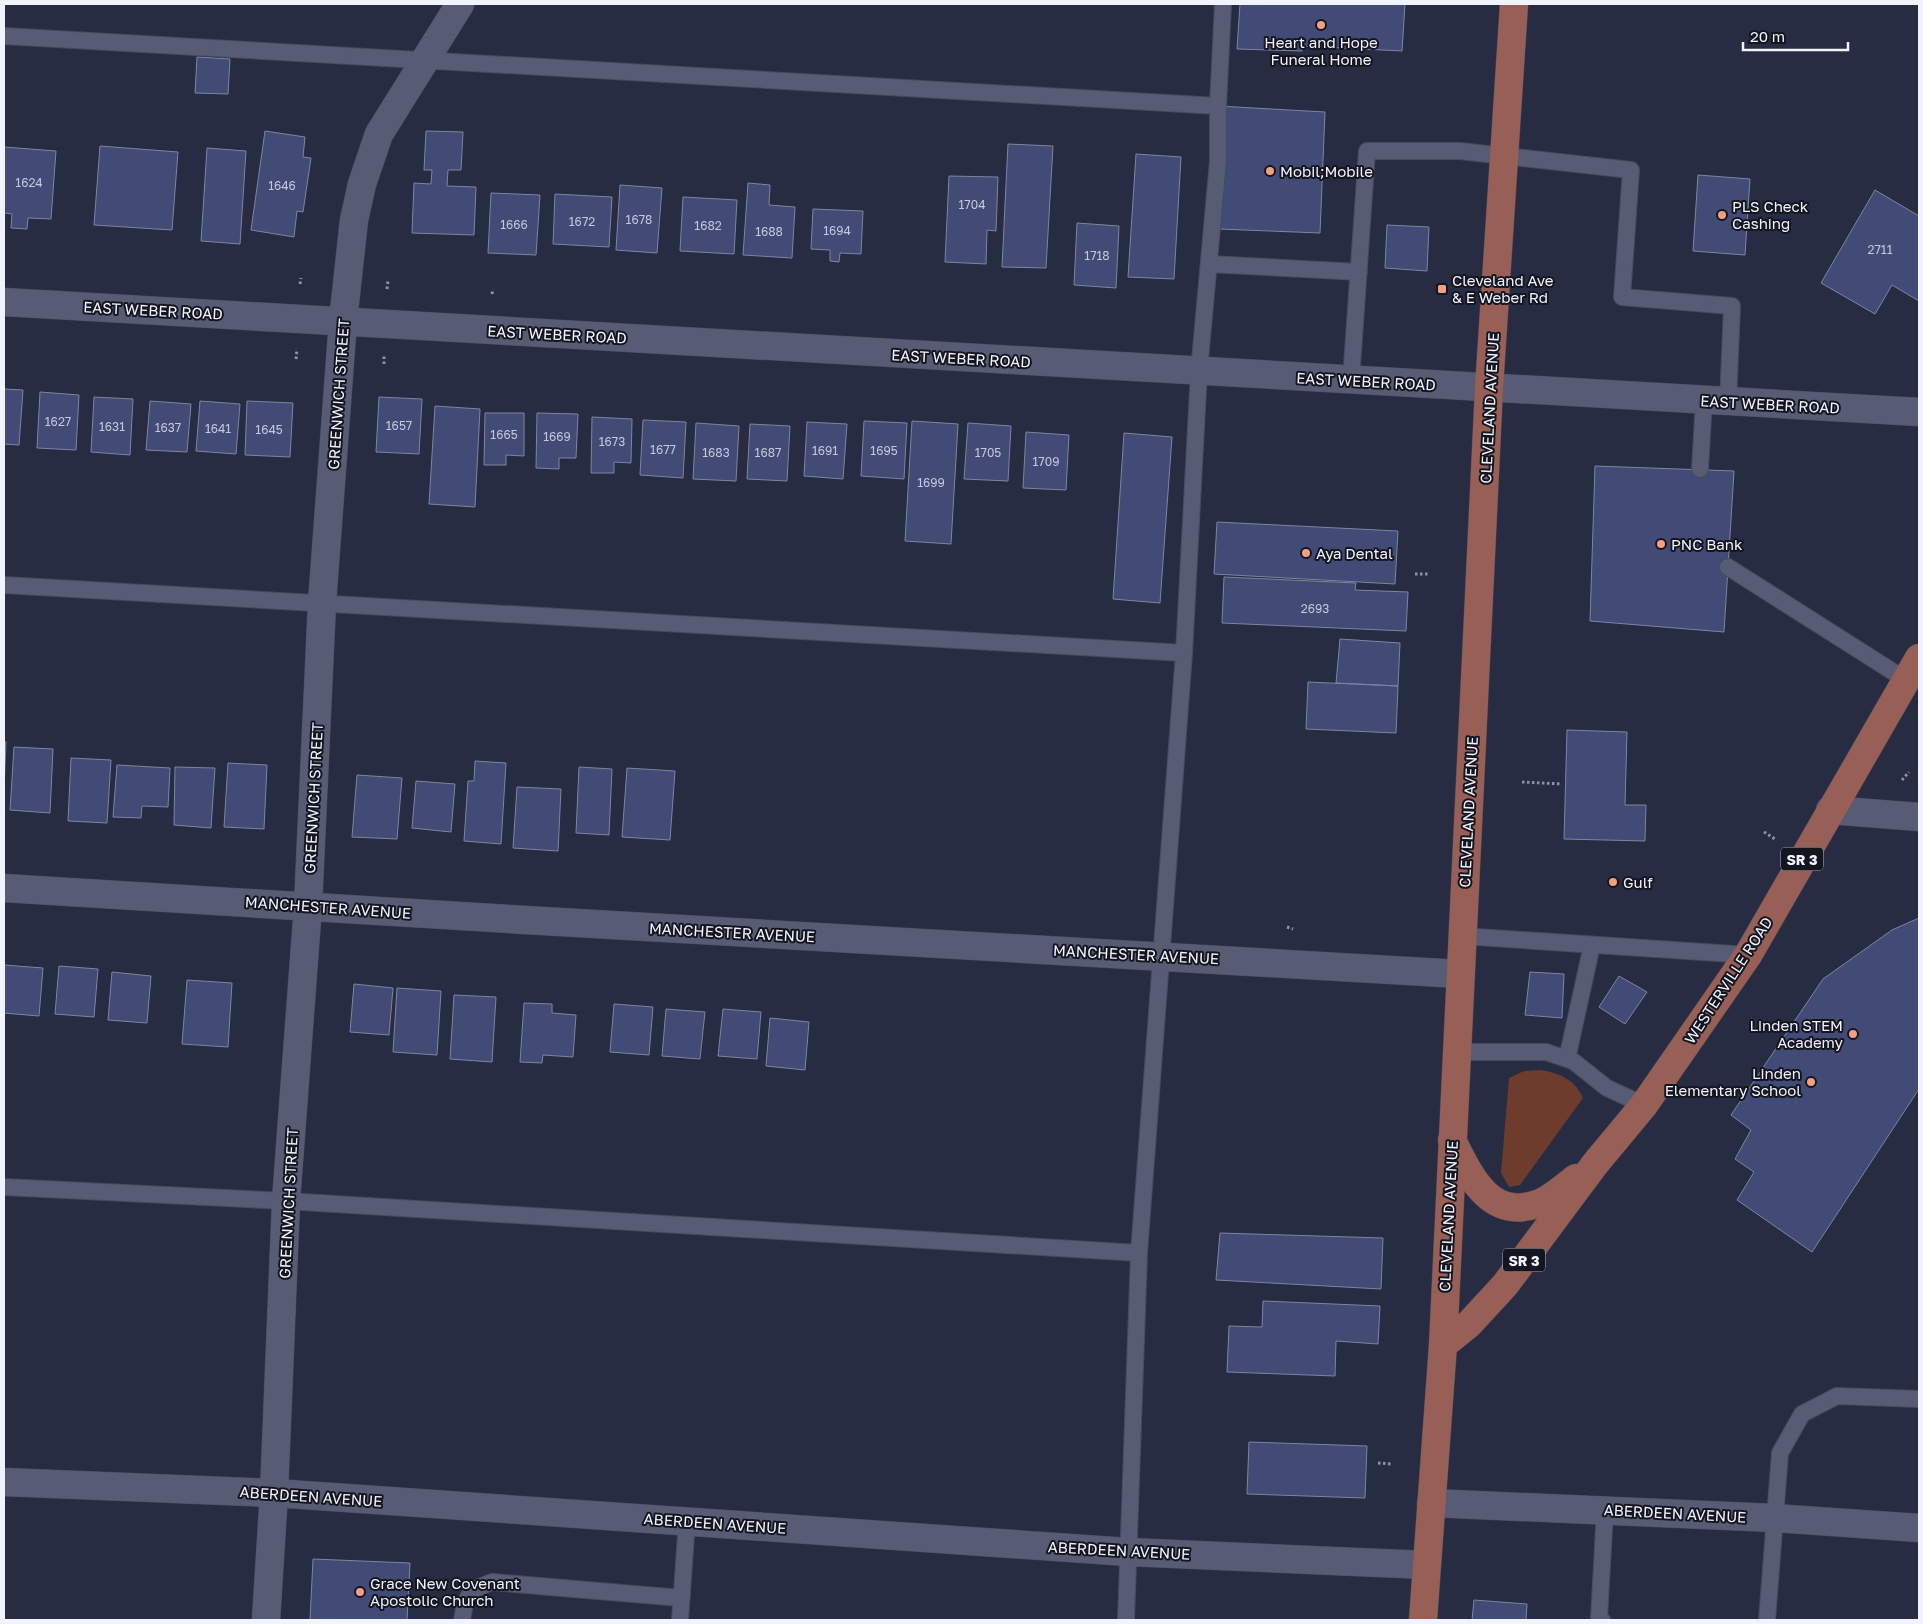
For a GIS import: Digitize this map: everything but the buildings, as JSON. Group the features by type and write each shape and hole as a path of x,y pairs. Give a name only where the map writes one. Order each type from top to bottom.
{"main road":[{"name":"CLEVELAND AVENUE","path":"1423,1620 1443,1345 1489,388 1514,4"},
{"name":"WESTERVILLE ROAD","path":"1443,1345 1470,1324 1505,1285 1595,1164 1644,1105 1748,955 1913,669"},
{"path":"1452,1140 1467,1169 1491,1200 1512,1210 1538,1204 1595,1164"}],"street":[{"name":"GREENWICH STREET","path":"266,1620 274,1494 286,1201 308,906 322,603 343,321 354,220 362,184 379,134 395,104 428,59 460,4"},
{"name":"EAST WEBER ROAD","path":"4,302 1919,412"},
{"path":"1830,810 1919,817"},
{"name":"MANCHESTER AVENUE","path":"4,888 1460,974"},
{"name":"ABERDEEN AVENUE","path":"4,1482 274,1494 1128,1552 1426,1565"},
{"name":"ABERDEEN AVENUE","path":"1431,1503 1774,1518 1919,1528"}],"lane":[{"path":"1126,1620 1139,1253 1184,653 1199,372 1218,161 1218,106 1223,4"},
{"path":"4,36 1218,106"},
{"path":"1351,380 1367,150 1460,151 1631,170 1622,297 1732,306 1716,401 1700,469"},
{"path":"1209,264 1359,272"},
{"path":"1728,567 1913,669"},
{"path":"4,585 1184,653"},
{"path":"1462,936 1748,955"},
{"path":"1567,1059 1592,945"},
{"path":"1456,1052 1546,1052 1572,1061 1608,1088 1644,1105"},
{"path":"4,1187 286,1201 1139,1253"},
{"path":"1767,1620 1780,1453 1802,1414 1837,1396 1919,1399"},
{"path":"1602,1620 1599,1619 1605,1510"},
{"path":"680,1620 687,1521"},
{"path":"462,1620 465,1603 472,1590 492,1582 681,1598"}],"path":[{"path":"300,284 301,278"},
{"path":"387,289 388,281"},
{"path":"1415,574 1430,574"},
{"path":"1902,780 1909,772"},
{"path":"1522,782 1562,784"},
{"path":"1764,832 1775,840"},
{"path":"1287,928 1293,929"},
{"path":"1378,1463 1392,1464"}],"shaded area":[{"path":"1541,1070 1566,1078 1575,1086 1583,1098 1520,1185 1509,1187 1501,1173 1509,1078 1524,1071"}],"place":[{"name":"Heart and Hope Funeral Home","path":"1321,25"},
{"name":"Mobil;Mobile","path":"1270,171"},
{"name":"PLS Check Cashing","path":"1722,215"},
{"name":"Cleveland Ave & E Weber Rd","path":"1442,289"},
{"name":"PNC Bank","path":"1661,544"},
{"name":"Aya Dental","path":"1306,553"},
{"name":"Gulf","path":"1613,882"},
{"name":"Linden STEM Academy","path":"1853,1034"},
{"name":"Linden Elementary School","path":"1811,1082"},
{"name":"Grace New Covenant Apostolic Church","path":"360,1592"}]}
